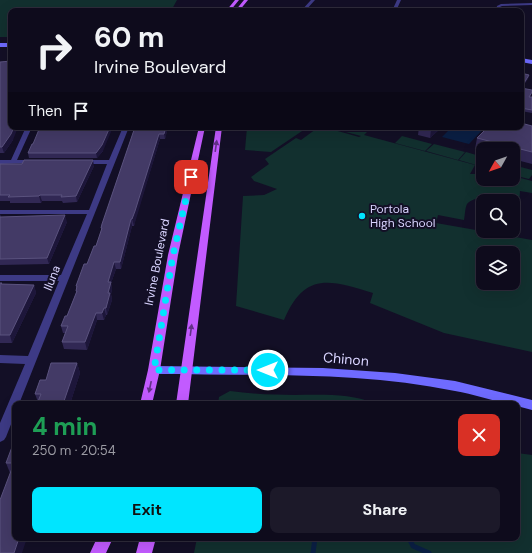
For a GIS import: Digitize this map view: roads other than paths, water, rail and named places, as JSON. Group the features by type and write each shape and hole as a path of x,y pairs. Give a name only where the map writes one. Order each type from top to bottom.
{"main road":[{"path":"230,8 237,0"},
{"path":"239,8 246,0"},
{"name":"Irvine Boulevard","path":"147,401 154,370 173,255 201,130"},
{"path":"183,401 188,369 190,341 219,130"},
{"path":"98,553 104,541"},
{"path":"144,553 147,541"}],"street":[{"path":"306,8 313,0"},
{"path":"529,0 532,3"},
{"path":"498,8 502,6 532,3"},
{"path":"13,162 29,130"},
{"name":"Iluna","path":"15,401 125,130"},
{"path":"0,162 43,162"},
{"path":"74,162 112,162"},
{"path":"0,212 92,212"},
{"path":"0,278 65,278"},
{"path":"0,359 32,360"},
{"name":"Chinon","path":"154,370 188,369 323,372 395,378 455,386 516,401"},
{"name":"Chinon","path":"520,402 532,405"},
{"name":"Iluna","path":"0,437 12,408"}],"water":[{"path":"449,130 482,130 469,144 442,137"}],"waterway":[{"path":"313,553 315,541"},
{"path":"410,541 413,546 429,553"}],"place":[{"name":"Portola High School","path":"362,216"}]}
